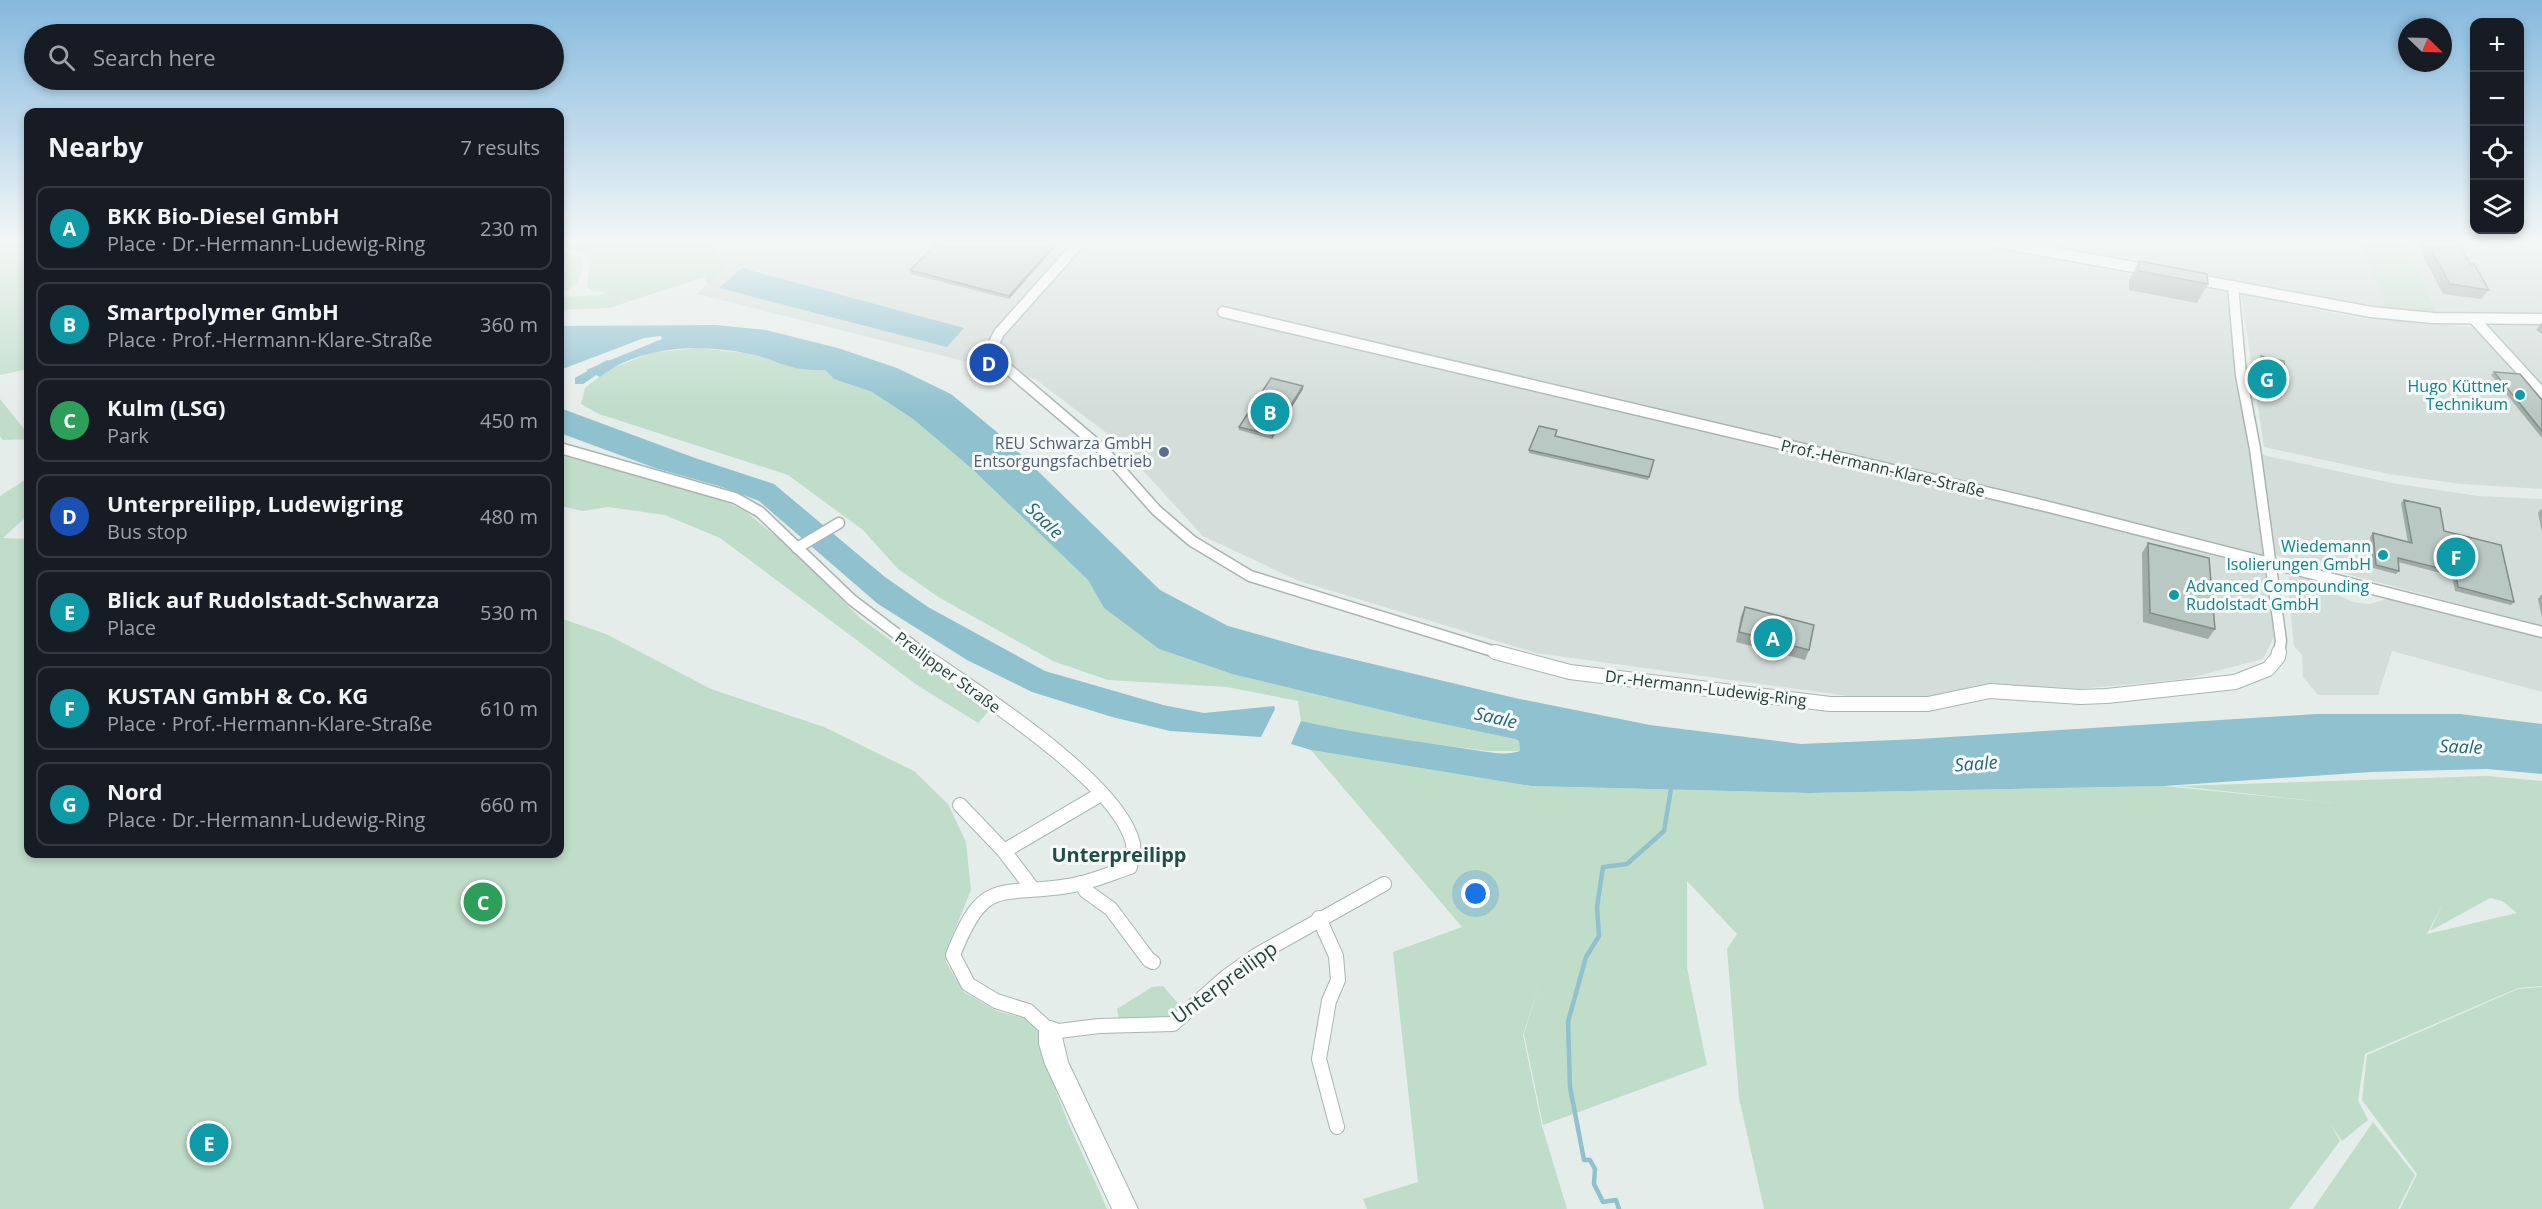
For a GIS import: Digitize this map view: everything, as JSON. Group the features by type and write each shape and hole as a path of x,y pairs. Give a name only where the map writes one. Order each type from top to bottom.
{"street":[{"name":"Dr.-Hermann-Ludewig-Ring","path":"1030,298 999,333 994,342 992,350 999,363 1102,449 1156,510 1192,541 1250,576 1531,663 1570,672 1830,704 1928,704 1990,691 2080,697 2203,687 2235,682 2268,669 2278,657 2281,641 2272,561 2255,448 2241,375 2234,298"},
{"path":"2297,298 2366,312 2424,318 2542,319"},
{"name":"Prof.-Hermann-Klare-Straße","path":"1223,312 2272,561 2542,632"},
{"path":"2474,319 2542,393"},
{"name":"Preilipper Straße","path":"564,449 735,498 760,512 800,546 866,612 1046,742 1101,794"},
{"path":"800,546 836,525"},
{"path":"1004,851 1101,794 1133,838 1134,860 1131,867 1081,883 1056,888 1032,888 994,894 979,903 964,926 953,955 968,984 996,1001 1028,1011 1051,1032 1051,1044 1057,1064 1125,1209"},
{"path":"960,805 1004,851 1032,888"},
{"path":"1081,883 1086,891 1112,909 1149,960 1153,962"},
{"name":"Unterpreilipp","path":"1051,1032 1099,1026 1173,1024 1234,971 1257,955 1319,918 1384,884"},
{"path":"1319,918 1336,956 1338,980 1329,1001 1318,1059 1337,1127"}],"shaded area":[{"path":"715,298 2230,298 2236,369 2249,452 2392,483 2478,496 2542,499 2542,626 2264,552 2274,637 2263,659 2186,679 2078,689 1977,685 1940,696 1877,700 1536,653 1299,581 1203,536 1112,437 1035,379"},
{"path":"2242,298 2263,298 2359,318 2475,327 2542,401 2542,489 2461,484 2389,474 2264,447"},
{"path":"2316,298 2383,298 2388,311"},
{"path":"2431,298 2542,298 2542,386 2483,322 2438,314"},
{"path":"2297,575 2324,580 2338,595 2353,602 2370,604 2390,598 2542,637 2542,692 2392,651 2378,695 2318,695 2303,677 2302,655 2294,646 2288,586 2289,577"}],"green space":[{"path":"0,298 24,298 24,370 0,375"},
{"path":"564,298 638,298 609,308 564,310"},
{"path":"2383,298 2431,298 2438,314 2388,311"},
{"path":"697,348 746,353 803,369 825,370 834,379 872,392 913,419 971,468 1088,580 1104,608 1159,649 1232,674 1419,719 1515,739 1519,741 1520,751 1487,751 1358,734 1301,721 1298,701 1227,687 1108,680 1053,661 940,598 898,569 863,530 788,475 599,414 581,404 585,388 608,370 650,353"},
{"path":"0,399 24,429 24,439 3,440 0,436"},
{"path":"564,456 713,496 745,511 793,551 860,618 989,711 978,723 917,685 720,538 665,515 608,507 583,511 564,507"},
{"path":"24,481 24,519 3,538 24,539 24,858 564,858 564,619 606,634 711,689 824,727 914,771 948,804 966,842 971,890 951,939 946,962 964,992 997,1011 1026,1019 1042,1033 1052,1079 1068,1123 1107,1209 0,1209 0,496"},
{"path":"1311,750 1531,786 1810,793 2164,786 2334,803 2177,786 2487,776 2542,781 2542,986 2518,988 2365,1054 2358,1100 2368,1120 2342,1141 2330,1123 2340,1141 2289,1209 1764,1209 1739,1098 1727,949 1737,934 1687,881 1687,968 1707,1065 1543,1125 1524,1034 1540,981 1523,1035 1542,1126 1567,1209 1367,1209 1363,1199 1418,1182 1393,952 1462,927","holes":["2490,898 2502,901 2517,913 2427,934 2443,903 2430,931"]},
{"path":"1163,986 1182,1008 1167,1018 1119,1021 1117,1009 1152,987"},
{"path":"2542,987 2542,1209 2400,1209 2417,1174 2362,1100 2367,1055 2518,989"},
{"path":"2373,1122 2415,1175 2398,1209 2313,1209"}],"water":[{"path":"759,298 855,298 964,328 947,347"},
{"name":"Saale","path":"716,325 766,330 838,348 897,368 951,394 1004,438 1160,590 1228,626 1310,649 1515,698 1650,725 1801,744 1918,739 2316,714 2460,714 2542,724 2542,774 2487,769 2371,772 2164,786 1810,793 1531,786 1311,750 1291,744 1301,721 1361,733 1491,752 1520,751 1519,741 1515,739 1419,719 1232,674 1159,649 1104,608 1088,580 971,468 913,419 872,392 834,379 825,370 795,368 759,356 727,350 689,348 651,353 632,359 600,377 586,370 662,339 661,336 644,338 564,368 564,326"},
{"path":"564,409 695,458 774,484 885,577 928,607 1045,671 1163,705 1204,713 1274,706 1275,709 1261,737 1170,731 1112,717 1032,692 967,660 878,604 759,501 722,487 655,468 564,434"}],"building":[{"path":"2261,356 2284,361 2286,383 2264,378"},
{"name":"Hugo Küttner Technikum","path":"2494,372 2520,374 2542,400 2542,431"},
{"path":"1271,378 1303,386 1272,435 1239,427"},
{"path":"1539,426 1557,430 1555,436 1654,460 1649,477 1529,450"},
{"path":"2404,500 2440,508 2444,531 2501,545 2514,602 2458,587 2455,572 2398,558 2399,571 2376,565 2373,533 2412,543"},
{"name":"Advanced Compounding Rudolstadt GmbH","path":"2148,543 2209,558 2215,629 2150,613"},
{"path":"1745,607 1814,625 1809,650 1739,632"}],"waterway":[{"path":"579,381 607,363"},
{"path":"1619,1209 1616,1200 1603,1202 1594,1184 1595,1169 1590,1160 1584,1160 1570,1087 1568,1022 1586,957 1599,936 1597,907 1603,867 1627,864 1664,831 1672,783"}],"place":[{"name":"Unterpreilipp, Ludewigring","path":"989,363"},
{"name":"Nord","path":"2267,379"},
{"name":"Hugo Küttner Technikum","path":"2520,395"},
{"name":"Smartpolymer GmbH","path":"1270,412"},
{"name":"REU Schwarza GmbH Entsorgungsfachbetrieb","path":"1164,452"},
{"name":"Wiedemann Isolierungen GmbH","path":"2383,555"},
{"name":"KUSTAN GmbH & Co. KG","path":"2456,557"},
{"name":"Advanced Compounding Rudolstadt GmbH","path":"2174,595"},
{"name":"BKK Bio-Diesel GmbH","path":"1773,638"},
{"name":"Kulm (LSG)","path":"483,902"},
{"name":"Blick auf Rudolstadt-Schwarza","path":"209,1143"}],"district":[{"name":"Unterpreilipp","path":"1119,854"}]}
